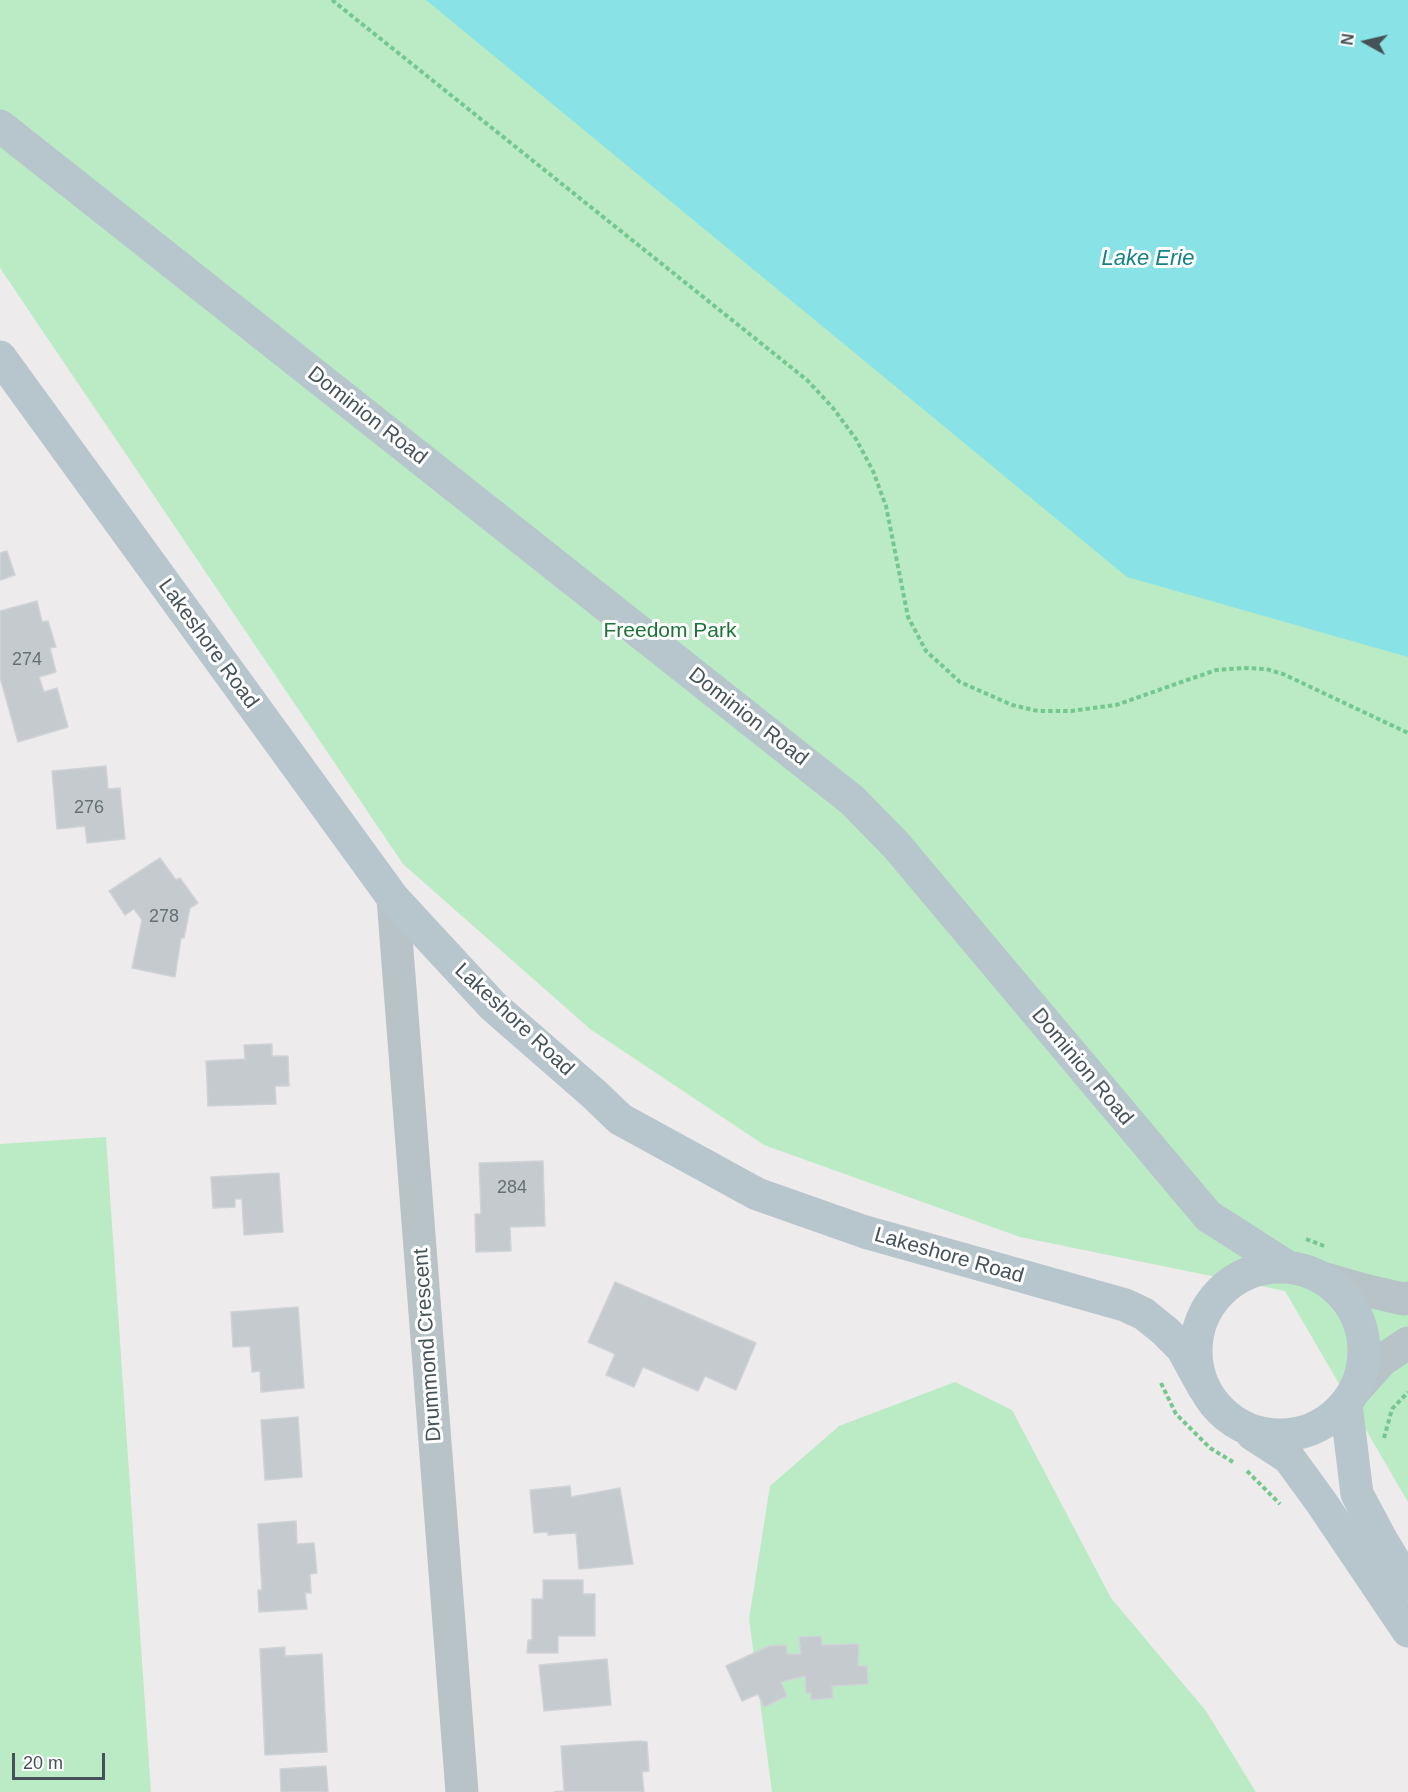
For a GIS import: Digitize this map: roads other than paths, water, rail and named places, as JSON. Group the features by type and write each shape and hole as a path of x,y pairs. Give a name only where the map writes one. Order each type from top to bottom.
{"main road":[{"name":"Dominion Road","path":"0,126 852,800 896,845 1208,1216 1286,1266"},
{"name":"Lakeshore Road","path":"0,357 393,898 493,1006 620,1119 757,1194 865,1232 1125,1305 1144,1314 1182,1348 1204,1388"},
{"path":"1233,1422 1256,1432 1281,1436 1305,1432 1328,1421 1351,1397 1363,1366 1364,1341 1358,1317 1329,1264 1299,1268 1286,1266 1258,1269 1233,1280 1215,1296 1202,1317 1196,1340 1196,1365 1204,1388 1216,1407 1233,1422 1289,1458 1408,1631"},
{"path":"1351,1397 1357,1494 1408,1584"}],"street":[{"name":"Drummond Crescent","path":"393,898 462,1792"},
{"path":"1329,1264 1364,1290 1402,1299 1408,1298"},
{"path":"1351,1397 1382,1360 1408,1343"}],"water":[{"name":"Lake Erie","path":"426,0 1408,0 1408,657 1127,577"}],"park label":[{"name":"Freedom Park","path":"670,631"}]}
